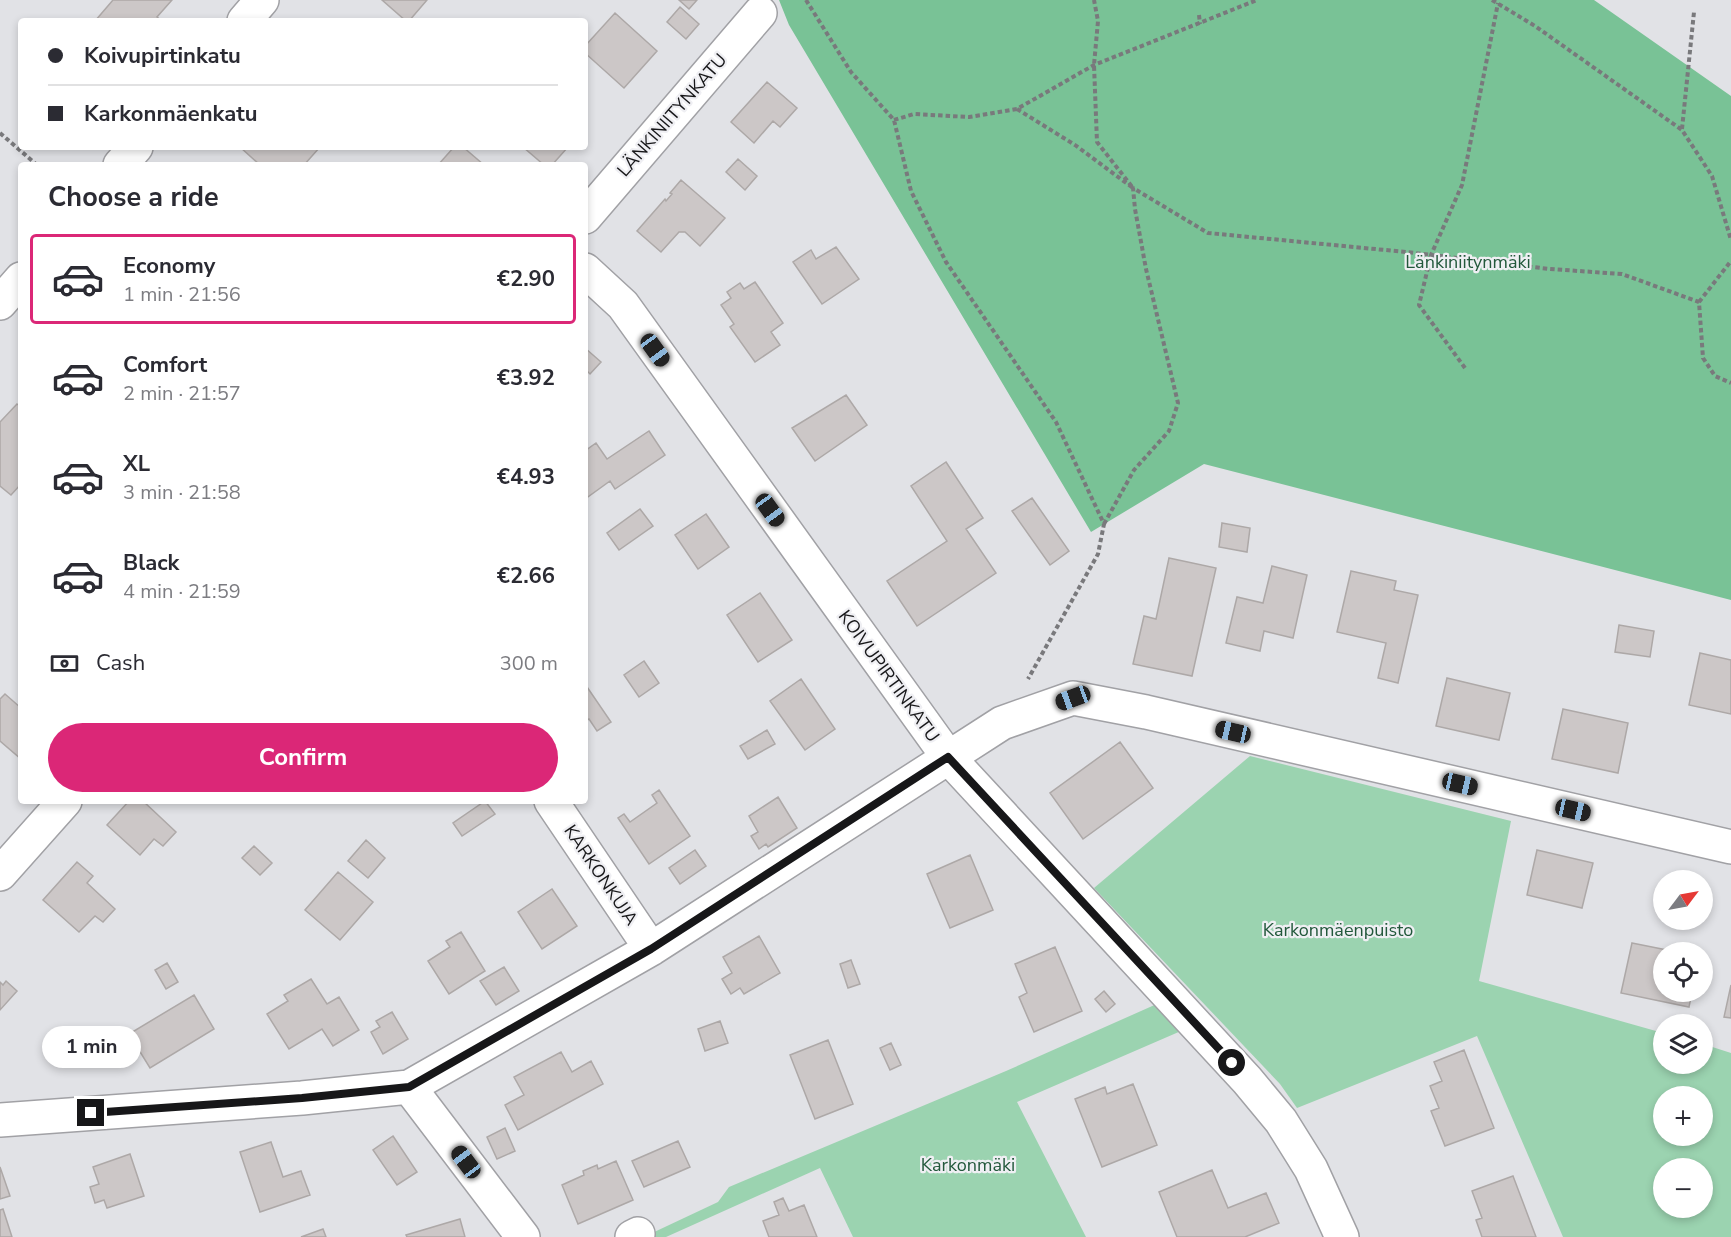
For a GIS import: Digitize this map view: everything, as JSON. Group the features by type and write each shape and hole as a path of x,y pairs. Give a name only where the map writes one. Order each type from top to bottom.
{"street":[{"path":"247,18 262,0"},
{"name":"LÄNKINIITYNKATU","path":"588,214 760,13"},
{"path":"123,162 133,150"},
{"name":"KOIVUPIRTINKATU","path":"588,273 623,305 948,757 1247,1080 1281,1122 1311,1169 1342,1237"},
{"path":"0,303 18,282"},
{"path":"0,1120 302,1098 409,1087 651,949 1002,723 1073,698 1156,714 1731,847"},
{"path":"0,874 62,804"},
{"name":"KARKONKUJA","path":"553,804 651,949"},
{"path":"409,1087 523,1237"}],"path":[{"path":"806,0 851,72 894,120 911,191 945,262 1056,422 1104,524"},
{"path":"1002,723 1083,585 1098,554 1104,524 1134,470 1169,431 1178,403 1146,269 1133,188 1097,142 1094,65 1098,21 1094,0"},
{"path":"894,120 914,114 969,117 1017,110 1094,65 1257,0"},
{"path":"1492,0 1535,26 1682,130 1712,176 1731,240"},
{"path":"1465,368 1419,305 1431,255 1462,185 1498,3"},
{"path":"1682,130 1694,12"},
{"path":"1199,15 1200,24"},
{"path":"1017,110 1075,145 1133,188 1208,233 1550,269 1622,274 1699,302"},
{"path":"0,133 18,149"},
{"path":"20,150 34,162"},
{"path":"1731,261 1699,302 1703,358 1715,376 1731,383"}],"green space":[{"name":"Länkiniitynmäki","path":"779,0 1594,0 1731,96 1731,600 1204,464 1091,532 789,25"},
{"name":"Karkonmäenpuisto","path":"1250,756 1511,821 1479,981 1653,1030 1653,1074 1713,1074 1713,1047 1731,1053 1731,1237 1563,1237 1477,1036 1297,1108 1280,1084 1094,888"},
{"name":"Karkonmäki","path":"1159,1003 1181,1031 1017,1102 1086,1237 853,1237 820,1168 666,1237 652,1237 650,1234 718,1202 729,1187 1006,1071"}],"building":[{"path":"113,0 172,0 158,18 98,18"},
{"path":"382,0 427,0 412,18 403,18"},
{"path":"679,0 697,0 689,9"},
{"path":"680,7 699,24 686,39 667,22"},
{"path":"615,13 657,51 624,88 588,56 588,43"},
{"path":"767,82 797,108 780,127 773,121 754,143 731,122"},
{"path":"243,150 317,150 307,162 257,162"},
{"path":"451,150 466,150 480,162 441,162"},
{"path":"526,150 565,150 555,162 540,162"},
{"path":"738,159 757,176 745,190 726,172"},
{"path":"681,180 725,218 700,246 685,232 679,232 661,252 637,231 665,199 666,201"},
{"path":"836,247 859,279 822,304 793,262 811,250 816,259"},
{"path":"755,282 783,323 771,332 780,345 755,362 730,327 734,324 721,305 731,298 727,292 740,283 744,289"},
{"path":"588,351 601,362 590,374 588,372"},
{"path":"846,395 867,425 815,461 792,428"},
{"path":"18,405 18,487 11,495 0,486 0,422"},
{"path":"649,431 665,455 615,489 610,481 588,497 588,449 596,443 607,459"},
{"path":"946,462 983,518 966,529 996,573 917,626 887,581 947,541 911,486"},
{"path":"1032,498 1069,551 1050,565 1012,511"},
{"path":"640,509 653,526 619,550 607,533"},
{"path":"706,514 729,547 698,569 675,535"},
{"path":"1222,523 1250,528 1247,552 1219,547"},
{"path":"1169,558 1216,568 1192,676 1133,664 1144,616 1156,619"},
{"path":"1272,566 1307,575 1293,638 1264,631 1260,651 1226,643 1237,597 1263,603"},
{"path":"1351,571 1396,581 1394,590 1418,595 1398,683 1378,678 1386,643 1337,632"},
{"path":"760,593 792,640 758,662 727,615"},
{"path":"1619,625 1654,631 1650,657 1615,652"},
{"path":"1700,653 1731,660 1731,714 1689,705"},
{"path":"644,661 659,683 639,697 624,675"},
{"path":"1447,678 1510,693 1499,740 1436,726"},
{"path":"801,679 835,729 805,750 770,701"},
{"path":"588,688 611,722 597,731 589,719"},
{"path":"5,694 18,705 18,756 0,741 0,699"},
{"path":"1563,709 1628,723 1618,773 1552,759"},
{"path":"767,730 775,744 748,759 740,746"},
{"path":"1120,742 1153,788 1083,839 1050,793"},
{"path":"659,790 690,836 649,864 618,818 624,814 630,822 657,803 652,795"},
{"path":"778,797 797,828 768,847 766,844 759,849 751,836 758,832 749,816"},
{"path":"126,804 146,804 176,832 163,846 154,839 140,855 107,825"},
{"path":"481,804 487,804 495,814 462,836 453,823"},
{"path":"366,840 385,858 368,878 348,861"},
{"path":"254,846 272,863 260,875 242,858"},
{"path":"695,850 706,866 680,884 669,868"},
{"path":"1537,850 1593,863 1582,908 1527,895"},
{"path":"970,855 993,910 950,928 927,874"},
{"path":"77,862 93,876 87,883 115,909 103,922 95,916 79,932 43,900"},
{"path":"338,872 373,902 340,940 305,910"},
{"path":"552,889 577,926 542,949 518,912"},
{"path":"461,932 485,971 449,994 428,961 450,947 446,941"},
{"path":"759,936 780,973 744,994 740,988 731,994 722,979 732,973 723,957"},
{"path":"1632,943 1653,947 1653,1000 1621,993"},
{"path":"1055,947 1082,1011 1034,1032 1019,997 1027,993 1015,964"},
{"path":"851,960 860,984 848,988 840,964"},
{"path":"167,963 178,982 166,989 155,970"},
{"path":"504,967 519,991 496,1005 480,981"},
{"path":"311,979 327,1004 339,997 359,1030 333,1046 322,1029 289,1049 267,1014 288,1001 284,995"},
{"path":"6,981 17,991 0,1010 0,982 3,985"},
{"path":"1731,985 1731,1018 1724,1017"},
{"path":"1104,991 1115,1004 1106,1012 1095,999"},
{"path":"194,995 214,1029 150,1068 129,1034"},
{"path":"1665,1002 1690,1002 1689,1007"},
{"path":"392,1012 408,1039 383,1054 371,1032 380,1027 376,1021"},
{"path":"720,1021 728,1043 705,1051 698,1029"},
{"path":"828,1040 853,1104 815,1119 790,1055"},
{"path":"891,1043 901,1065 890,1070 880,1048"},
{"path":"1464,1050 1494,1128 1445,1146 1431,1111 1439,1108 1430,1086 1442,1081 1434,1062"},
{"path":"561,1052 572,1072 591,1061 603,1084 518,1130 505,1105 524,1095 514,1077"},
{"path":"1133,1084 1157,1145 1102,1167 1075,1099 1105,1087 1107,1094"},
{"path":"505,1128 515,1151 497,1159 487,1137"},
{"path":"393,1136 417,1172 397,1185 373,1150"},
{"path":"678,1141 690,1167 644,1187 632,1161"},
{"path":"271,1142 283,1177 301,1171 310,1195 260,1212 240,1152"},
{"path":"130,1154 144,1196 107,1208 104,1200 95,1203 90,1187 99,1184 93,1167"},
{"path":"616,1161 633,1200 578,1224 562,1185 584,1175 583,1171 597,1165 598,1169"},
{"path":"0,1167 10,1196 0,1199"},
{"path":"1212,1170 1228,1208 1266,1193 1279,1223 1245,1237 1177,1237 1159,1192"},
{"path":"1513,1176 1536,1237 1482,1237 1476,1220 1482,1218 1472,1191"},
{"path":"783,1198 789,1211 804,1205 817,1237 769,1237 763,1221 779,1215 774,1202"},
{"path":"3,1209 12,1237 0,1237 0,1210"},
{"path":"460,1219 465,1237 407,1237 406,1235"},
{"path":"323,1229 326,1237 301,1237"}],"route":[{"path":"91,1113 302,1098 409,1087 651,949 948,757 1232,1063"}]}
